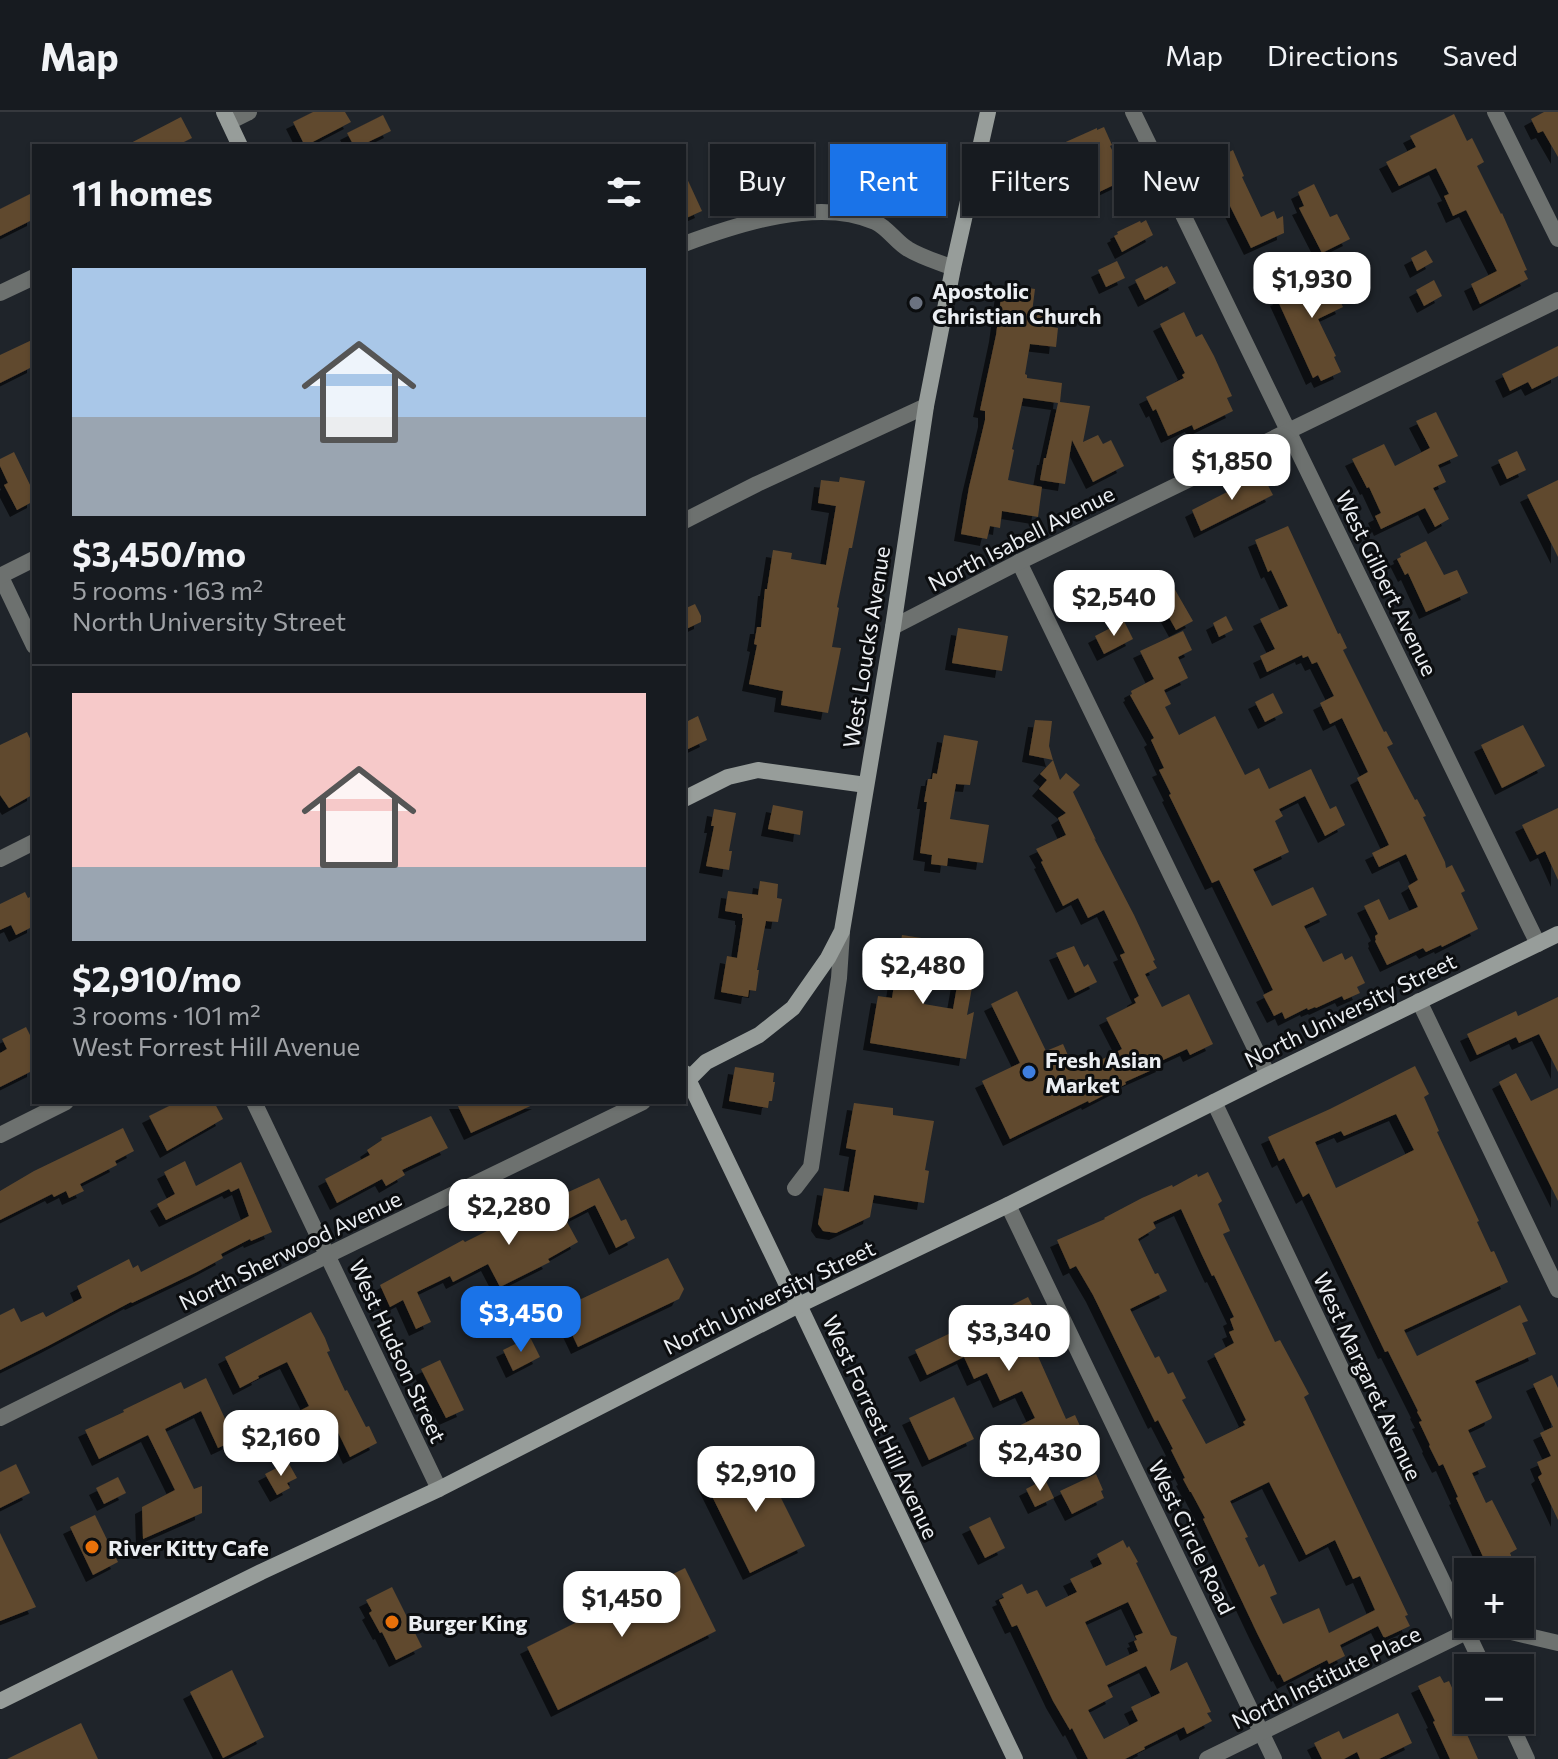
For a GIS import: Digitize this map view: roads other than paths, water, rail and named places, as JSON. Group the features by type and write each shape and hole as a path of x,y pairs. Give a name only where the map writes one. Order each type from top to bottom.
{"main road":[{"name":"West Loucks Avenue","path":"842,931 926,406 988,112"},
{"path":"227,117 239,144"},
{"path":"686,798 728,777 758,770 866,785"},
{"path":"686,1077 706,1062 759,1035 793,1008 828,958 842,931"},
{"name":"North University Street","path":"0,1701 261,1572 439,1489 799,1305 1558,934"},
{"name":"West Forrest Hill Avenue","path":"686,1080 799,1305 1015,1759"}],"street":[{"path":"227,117 249,112"},
{"name":"West Gilbert Avenue","path":"1133,112 1538,944"},
{"path":"1495,112 1558,239"},
{"path":"686,243 766,218 819,212 843,214 861,216 879,224 907,249 953,268"},
{"path":"0,293 32,278"},
{"name":"North Isabell Avenue","path":"893,627 1019,562 1558,300"},
{"path":"686,520 926,406"},
{"path":"32,560 0,576 32,642"},
{"path":"1019,562 1268,1075"},
{"path":"0,859 32,843"},
{"name":"West Loucks Avenue","path":"795,1188 811,1167 839,978 842,931"},
{"path":"1419,1001 1558,1290"},
{"name":"West Margaret Avenue","path":"1214,1102 1454,1607"},
{"path":"0,1135 62,1104"},
{"name":"West Hudson Street","path":"255,1104 439,1489"},
{"name":"North Sherwood Avenue","path":"0,1418 639,1104"},
{"name":"West Circle Road","path":"1008,1205 1274,1759"},
{"name":"North Institute Place","path":"1534,1637 1558,1643"},
{"name":"North Institute Place","path":"1207,1759 1454,1638"},
{"path":"1515,1734 1527,1759"}],"place":[{"name":"Apostolic Christian Church","path":"916,303"},
{"name":"Fresh Asian Market","path":"1029,1072"},
{"name":"River Kitty Cafe","path":"92,1547"},
{"name":"Burger King","path":"392,1622"}]}
